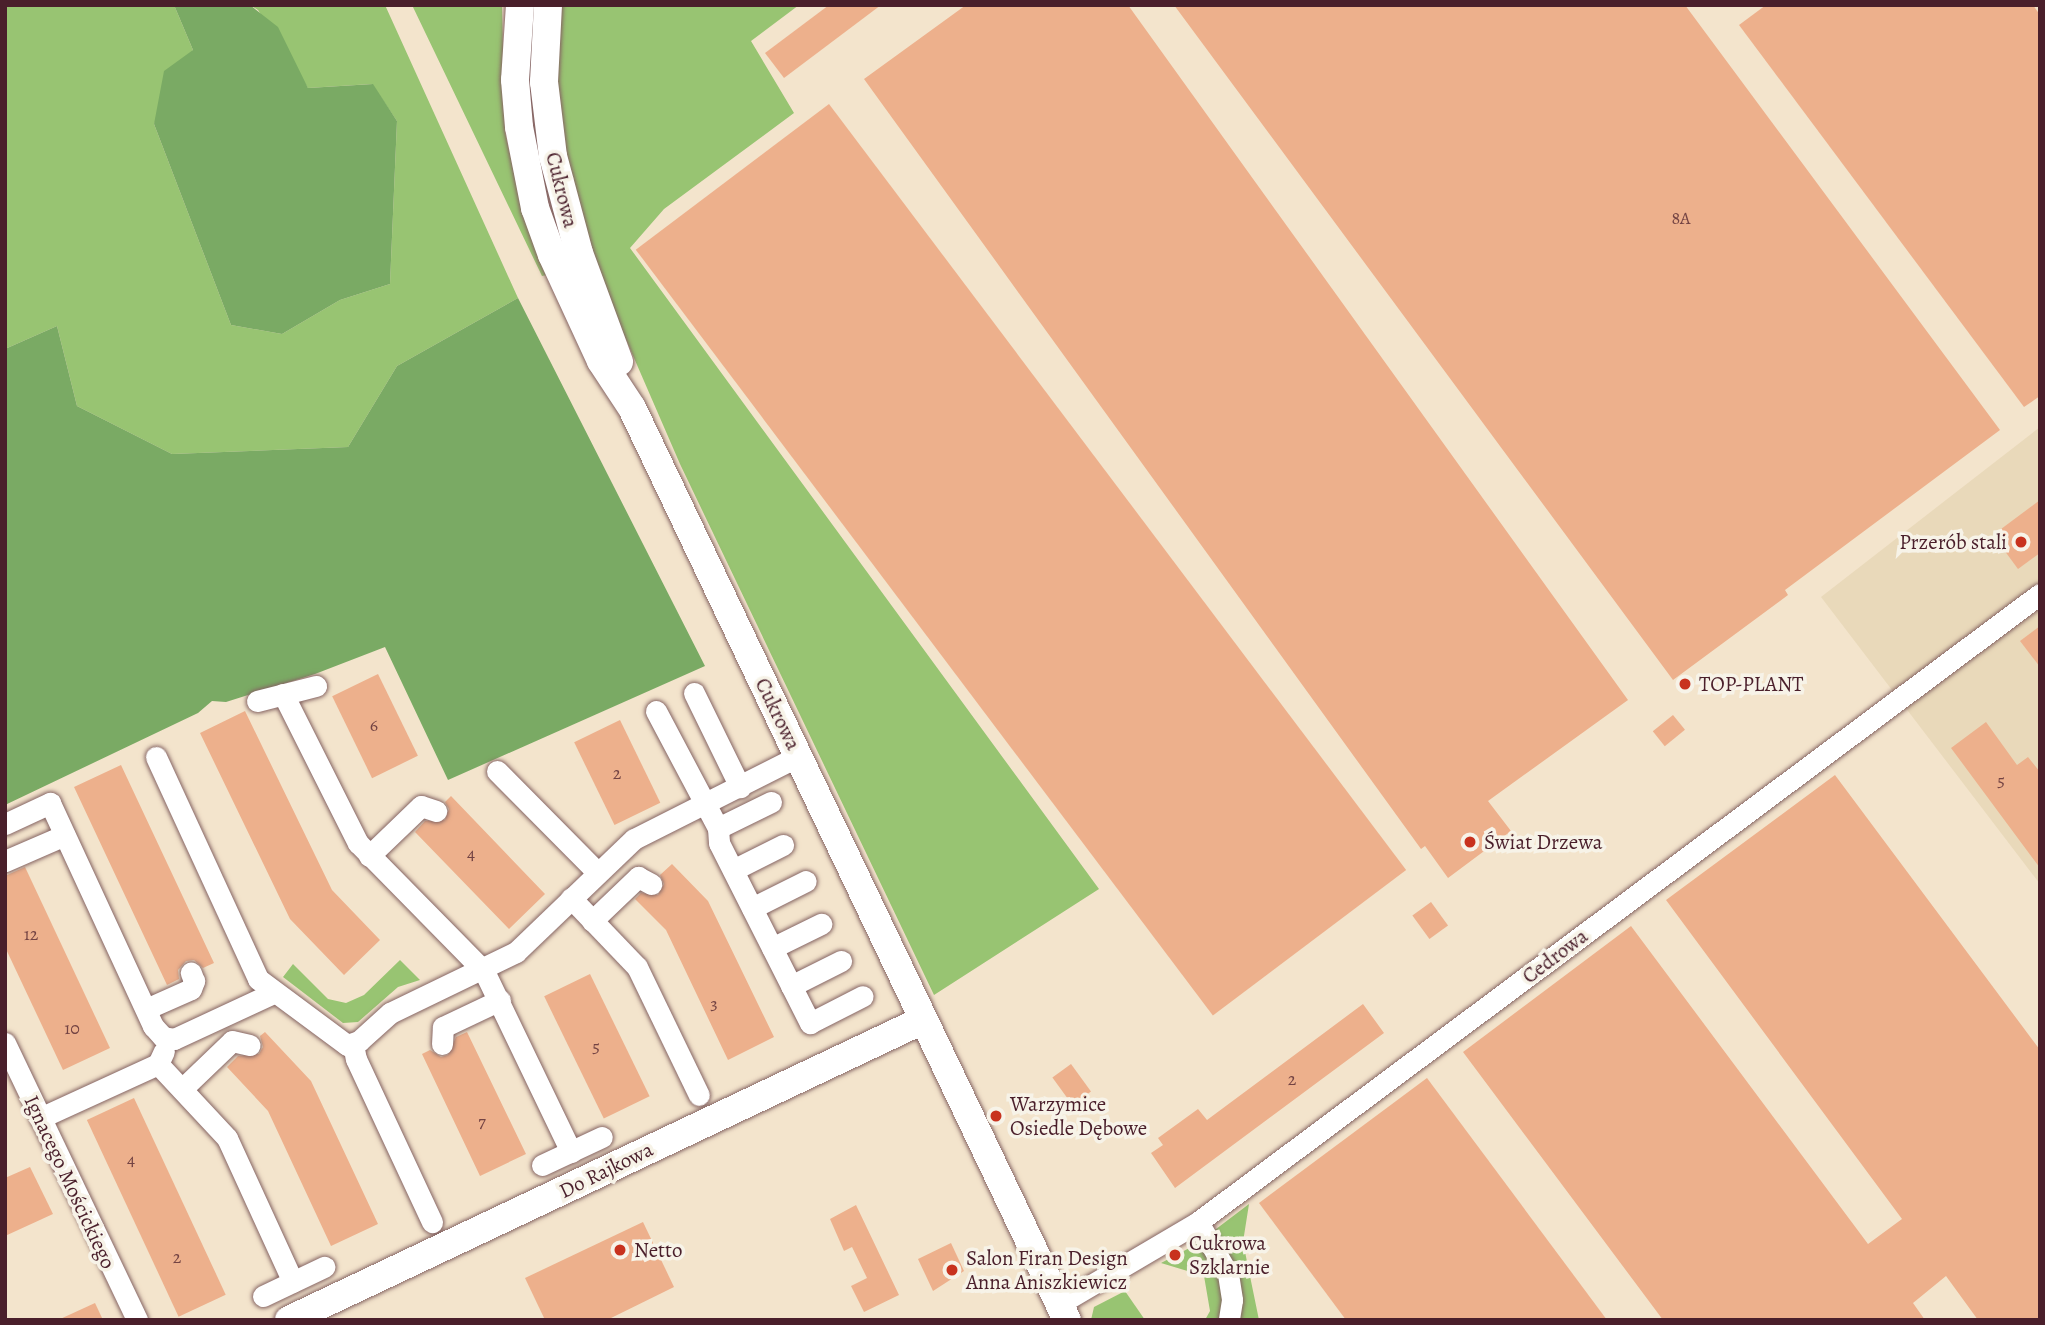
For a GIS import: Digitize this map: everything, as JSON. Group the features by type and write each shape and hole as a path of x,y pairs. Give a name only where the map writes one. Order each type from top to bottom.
{"street":[{"name":"Cukrowa","path":"548,5 544,82 553,156 579,253 632,408 1063,1312"},
{"name":"Cukrowa","path":"518,11 517,104 535,208 601,361 632,408"},
{"name":"Cedrowa","path":"1063,1312 1198,1222 2040,594"},
{"path":"257,701 316,686"},
{"path":"695,693 740,787"},
{"path":"283,694 354,837 369,856 484,971 571,1152"},
{"path":"656,711 701,804 718,828 719,843 810,1023 863,996"},
{"path":"353,1044 382,1018 462,976 484,971 516,952 634,839 798,756"},
{"path":"156,757 258,979 273,993 342,1042 353,1044"},
{"path":"497,771 597,872"},
{"path":"718,828 771,802"},
{"path":"5,824 50,803 158,1033 168,1039"},
{"path":"369,856 421,806 436,811"},
{"path":"5,862 65,835"},
{"path":"733,870 783,845"},
{"path":"593,920 638,877 651,884"},
{"path":"752,908 806,881"},
{"path":"571,898 637,967 698,1095"},
{"path":"772,948 821,924"},
{"path":"791,986 841,961"},
{"path":"146,1009 191,989 194,981 191,973"},
{"path":"40,1118 158,1064 168,1039 273,993"},
{"path":"442,1044 443,1027 500,1000"},
{"name":"Do Rajkowa","path":"289,1320 330,1311 923,1020"},
{"path":"181,1089 232,1041 250,1045"},
{"name":"Ignacego Mościckiego","path":"5,1043 137,1320"},
{"path":"353,1044 356,1059 432,1222"},
{"path":"158,1064 227,1138 293,1282"},
{"path":"542,1166 602,1137"},
{"path":"1198,1222 1228,1274 1232,1300 1229,1320"},
{"path":"263,1296 324,1267"}],"shaded area":[{"path":"2040,427 2040,884 1821,597"}],"green space":[{"path":"5,5 174,5 193,50 154,124 231,325 282,334 340,300 390,284 397,121 372,84 308,88 258,10 250,5 385,5 518,298 397,366 348,447 172,454 77,406 57,326 5,349"},
{"path":"174,5 250,5 278,27 308,88 373,84 397,121 390,284 340,300 282,334 231,325 154,124 164,71 193,50"},
{"path":"412,5 502,5 505,132 521,203 547,275 542,276"},
{"path":"558,5 799,5 751,41 794,113 664,209 630,248 1099,889 934,995 680,464 598,275 566,158 557,90"},
{"path":"518,298 705,666 448,780 385,647 315,674 226,702 212,701 198,713 5,805 5,349 57,326 77,406 172,454 348,447 397,366"},
{"path":"400,960 420,980 398,987 358,1022 343,1023 283,977 293,964 328,999 346,1003 364,995"},
{"path":"1249,1204 1243,1242 1259,1320 1205,1320 1210,1311 1204,1276 1161,1263 1195,1245"},
{"path":"1125,1291 1145,1320 1091,1320 1094,1307"}],"building":[{"path":"829,5 881,5 784,78 765,53"},
{"path":"966,5 1128,5 1628,700 1488,801 1511,831 1448,878 1425,846 1421,849 864,79"},
{"path":"1174,5 1685,5 2000,430 1785,590 1788,595 1673,680"},
{"path":"1766,5 2033,5 2040,15 2040,396 2024,407 1739,25"},
{"path":"829,104 1406,870 1213,1016 636,250"},
{"path":"2040,500 2040,553 2018,569 1993,535"},
{"path":"2040,626 2040,667 2020,641"},
{"path":"378,674 418,756 372,778 332,696"},
{"path":"245,711 332,890 380,940 344,975 290,919 200,733"},
{"path":"1673,715 1685,730 1665,746 1653,731"},
{"path":"620,720 660,803 614,825 574,742"},
{"path":"1986,722 2017,765 2028,757 2040,772 2040,868 1951,748"},
{"path":"121,765 214,963 203,968 194,960 186,961 178,970 179,979 167,985 74,787"},
{"path":"1835,775 2040,1050 2040,1320 1978,1320 1946,1276 1913,1303 1925,1320 1663,1320 1463,1052 1631,926 1868,1244 1902,1219 1666,900"},
{"path":"451,796 545,894 509,929 415,832 425,821 445,820 449,809 445,802"},
{"path":"672,864 708,901 774,1037 728,1060 666,930 635,899 641,893 658,895 664,884 660,875"},
{"path":"25,867 110,1048 63,1070 5,947 5,876"},
{"path":"1431,902 1448,925 1429,939 1412,916"},
{"path":"590,974 650,1096 604,1119 544,996"},
{"path":"1363,1004 1384,1033 1175,1188 1151,1153 1163,1145 1158,1138 1198,1109 1207,1120"},
{"path":"265,1032 311,1081 378,1224 331,1246 268,1111 227,1067 238,1056 259,1054 263,1047 260,1036"},
{"path":"467,1032 526,1154 480,1176 422,1054 430,1050 441,1057 448,1055 456,1037"},
{"path":"1071,1064 1091,1092 1072,1105 1052,1078"},
{"path":"1427,1078 1607,1320 1346,1320 1259,1203"},
{"path":"134,1098 226,1295 179,1317 87,1120"},
{"path":"30,1167 53,1214 5,1236 5,1178"},
{"path":"856,1205 899,1295 864,1312 851,1286 867,1278 852,1247 844,1251 830,1219"},
{"name":"Netto","path":"643,1222 674,1287 607,1320 545,1320 525,1278"},
{"path":"951,1243 964,1271 933,1291 918,1259"},
{"path":"95,1303 103,1320 58,1320"}],"place":[{"name":"Przerób stali","path":"2021,542"},
{"name":"TOP-PLANT","path":"1685,684"},
{"name":"Świat Drzewa","path":"1470,842"},
{"name":"Warzymice Osiedle Dębowe","path":"996,1116"},
{"name":"Netto","path":"620,1250"},
{"name":"Cukrowa Szklarnie","path":"1175,1255"},
{"name":"Salon Firan Design Anna Aniszkiewicz","path":"952,1270"}]}
